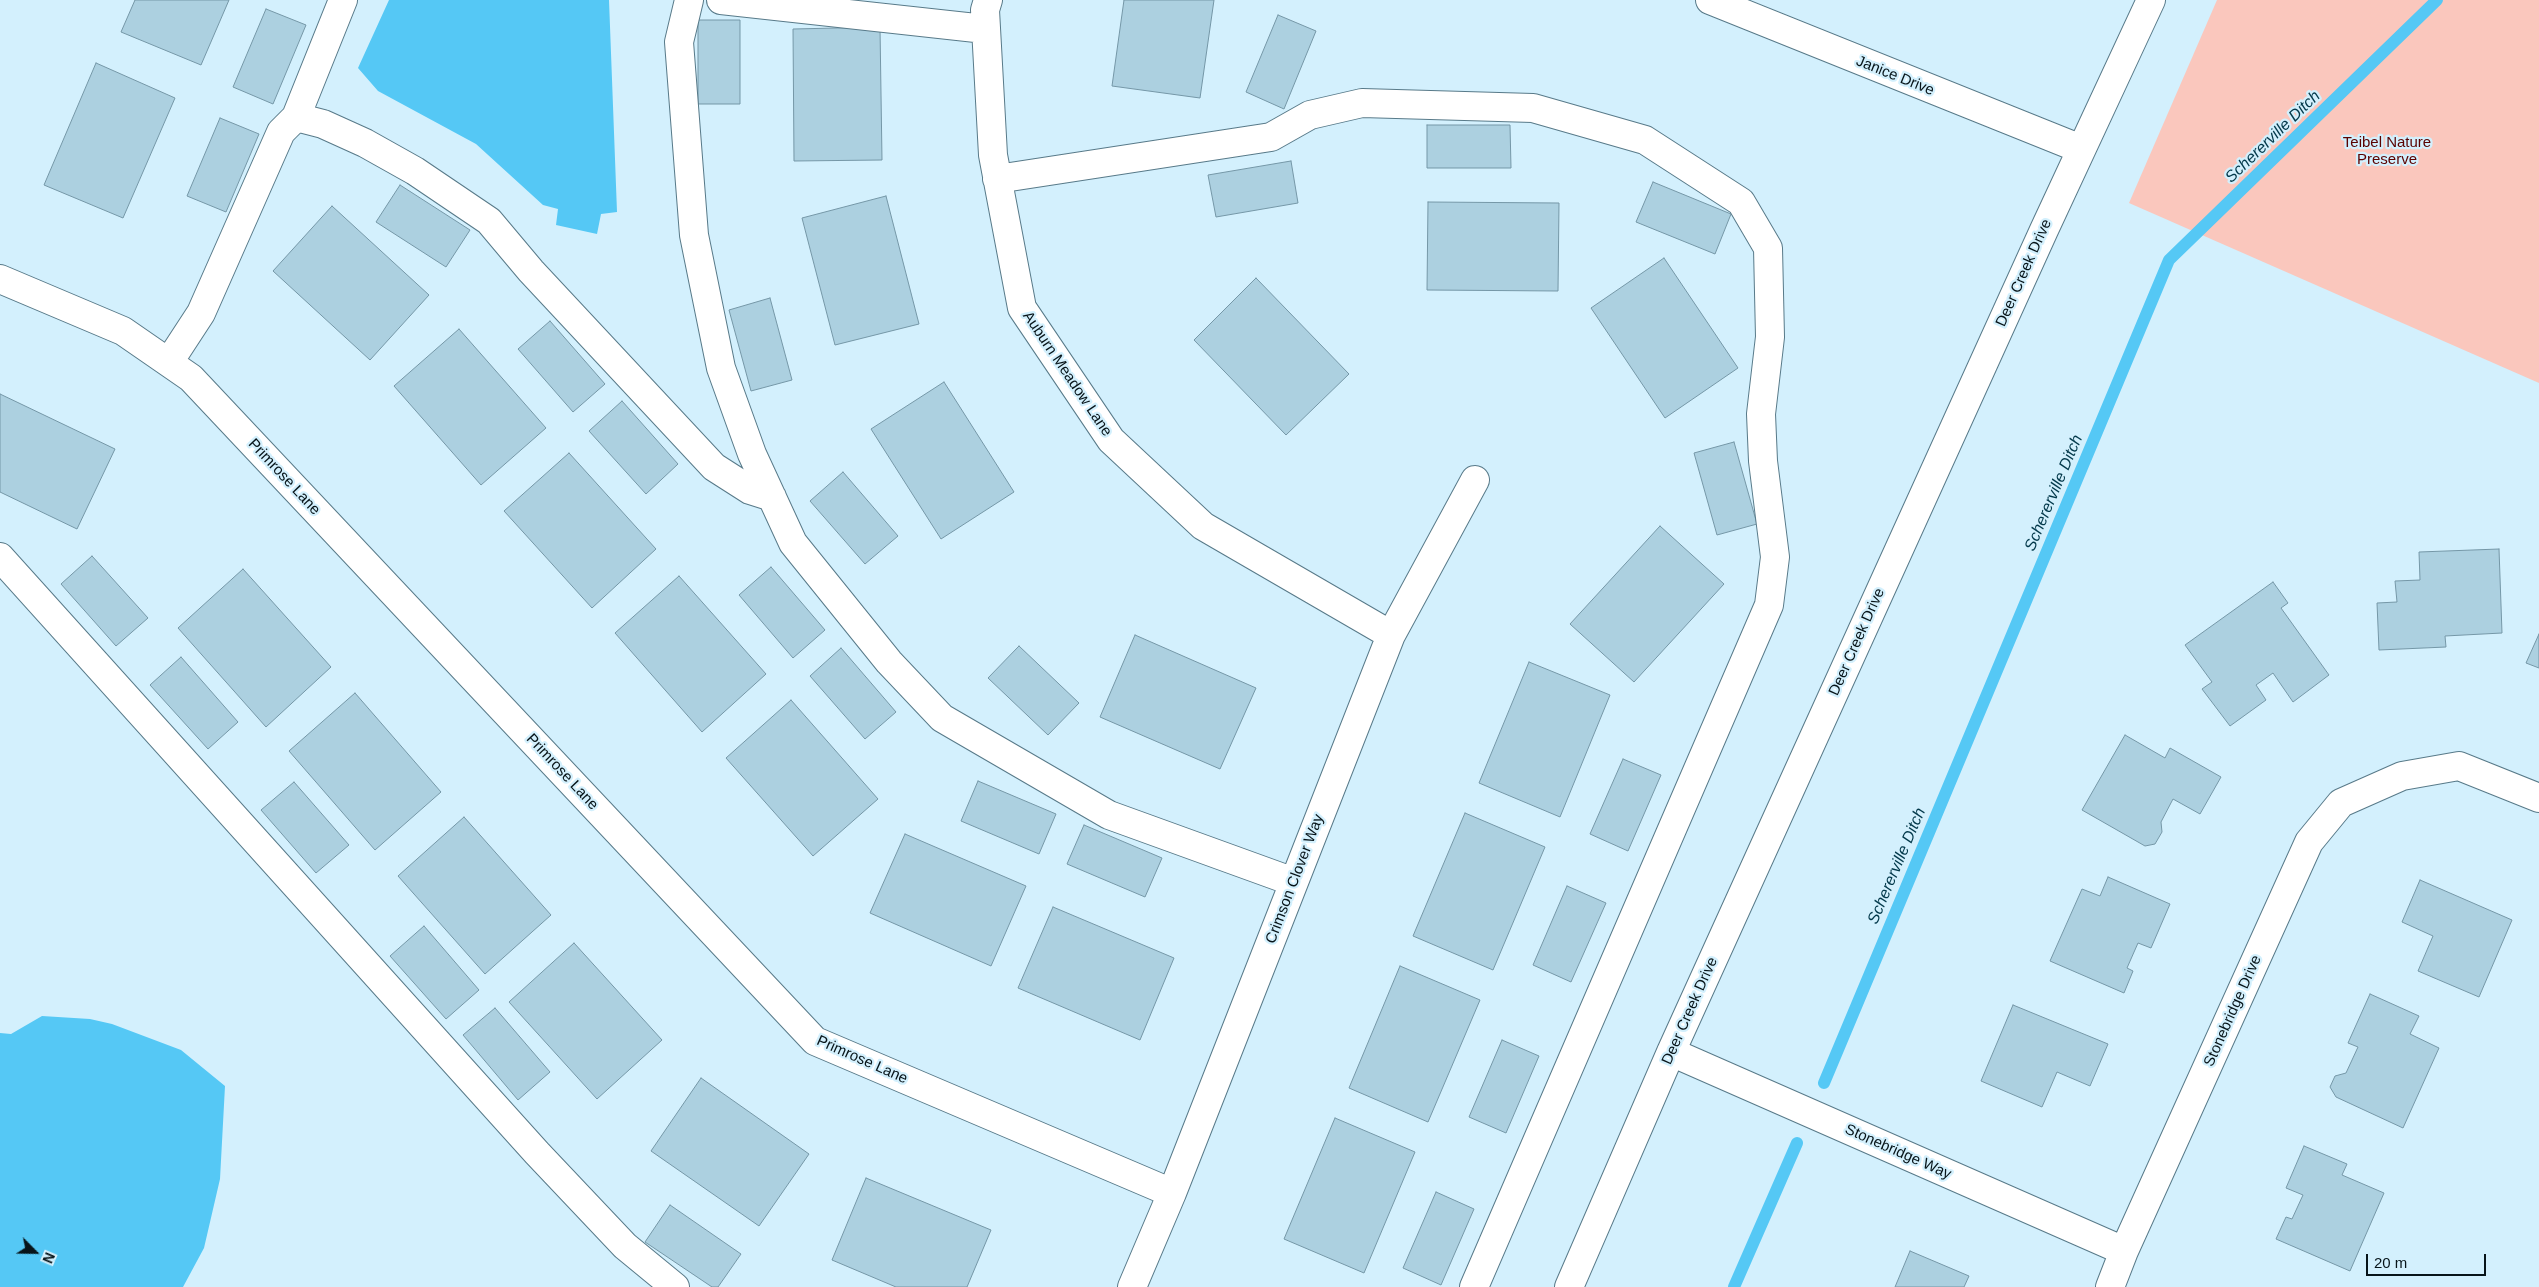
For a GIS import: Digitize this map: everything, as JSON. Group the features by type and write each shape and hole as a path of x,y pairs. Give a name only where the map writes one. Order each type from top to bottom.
{"street":[{"path":"169,362 201,313 281,132 296,117 343,0"},
{"path":"688,0 679,42 694,235 721,368 752,454 794,543 889,662 942,718 1109,815 1294,882"},
{"path":"721,0 985,29"},
{"name":"Auburn Meadow Lane","path":"988,0 984,10 993,155 1022,308 1111,440 1204,526 1392,635"},
{"name":"Janice Drive","path":"1710,0 2081,149"},
{"name":"Deer Creek Drive","path":"1569,1287 1671,1052 2081,149 2151,0"},
{"path":"997,179 1271,137 1310,114 1362,103 1533,108 1645,140 1741,202 1768,248 1770,337 1761,414 1763,461 1775,557 1769,605 1474,1287"},
{"path":"296,117 323,124 365,143 415,171 490,221 531,270 714,468 750,490 772,497"},
{"name":"Primrose Lane","path":"0,279 123,332 192,378 815,1041 1172,1193"},
{"name":"Crimson Clover Way","path":"1132,1287 1172,1193 1392,635 1475,480"},
{"path":"0,557 537,1153 625,1246 675,1287"},
{"name":"Stonebridge Drive","path":"2110,1287 2124,1251 2309,842 2341,803 2402,776 2459,766 2539,798"},
{"name":"Stonebridge Way","path":"1671,1052 2124,1251"}],"green space":[{"name":"Teibel Nature Preserve","path":"2217,0 2539,0 2539,383 2129,203"}],"water":[{"path":"389,0 609,0 617,212 601,214 597,234 556,225 558,209 543,205 476,144 378,91 358,68"},
{"path":"42,1016 90,1019 112,1024 181,1050 225,1086 220,1179 204,1248 183,1287 0,1287 0,1033 11,1034"}],"building":[{"path":"135,0 229,0 201,65 121,32"},
{"path":"1124,0 1214,0 1200,98 1112,86"},
{"path":"266,9 306,25 273,104 233,87"},
{"path":"1278,15 1316,31 1284,109 1246,92"},
{"path":"698,20 740,20 740,104 698,104"},
{"path":"880,27 882,160 794,161 793,29"},
{"path":"96,63 175,98 123,218 44,185"},
{"path":"220,118 259,134 226,212 187,196"},
{"path":"1427,125 1510,125 1511,168 1427,168"},
{"path":"1291,161 1298,203 1216,217 1208,175"},
{"path":"1653,182 1731,214 1715,254 1636,222"},
{"path":"400,185 470,230 446,267 376,222"},
{"path":"886,196 919,324 835,345 802,218"},
{"path":"1428,202 1559,203 1558,291 1427,290"},
{"path":"332,206 429,295 370,360 273,271"},
{"path":"1664,258 1738,368 1665,418 1591,308"},
{"path":"1256,278 1349,374 1286,435 1194,340"},
{"path":"770,298 792,380 751,391 729,310"},
{"path":"550,321 605,384 573,412 518,349"},
{"path":"459,329 546,428 481,485 394,386"},
{"path":"944,382 1014,492 941,539 871,429"},
{"path":"0,394 115,449 77,529 0,492"},
{"path":"622,401 678,464 646,494 589,431"},
{"path":"1734,442 1757,524 1717,535 1694,453"},
{"path":"569,453 656,549 592,608 504,511"},
{"path":"843,472 898,536 865,564 810,501"},
{"path":"1660,526 1724,584 1634,682 1570,624"},
{"path":"2499,549 2502,633 2445,636 2446,647 2379,650 2377,603 2397,602 2395,581 2420,580 2419,552"},
{"path":"92,556 148,618 116,646 61,584"},
{"path":"771,567 825,630 793,658 739,595"},
{"path":"243,569 331,667 266,727 178,628"},
{"path":"679,576 766,674 702,732 615,633"},
{"path":"2273,582 2288,603 2281,608 2329,675 2293,702 2273,673 2256,685 2266,700 2230,726 2202,689 2212,682 2185,645"},
{"path":"2539,634 2539,668 2526,663"},
{"path":"1135,635 1256,688 1220,769 1100,717"},
{"path":"1019,646 1079,703 1048,735 988,678"},
{"path":"841,648 896,712 865,739 810,676"},
{"path":"181,657 238,722 208,749 150,685"},
{"path":"1529,662 1610,695 1560,817 1479,783"},
{"path":"355,693 441,792 375,850 289,751"},
{"path":"791,700 878,799 813,856 726,758"},
{"path":"2125,735 2165,758 2170,748 2221,777 2200,814 2173,799 2161,822 2162,832 2155,844 2145,846 2082,810"},
{"path":"1623,759 1661,775 1628,851 1590,834"},
{"path":"978,781 1056,814 1039,854 961,821"},
{"path":"294,782 349,845 316,873 261,810"},
{"path":"1465,813 1545,847 1493,970 1413,936"},
{"path":"464,817 551,915 485,974 398,876"},
{"path":"1084,825 1162,858 1145,897 1067,864"},
{"path":"905,834 1026,886 991,966 870,913"},
{"path":"2108,877 2170,904 2151,948 2138,943 2127,968 2133,971 2124,993 2050,961 2082,889 2100,896"},
{"path":"2420,880 2512,920 2479,997 2418,971 2433,936 2402,922"},
{"path":"1567,886 1606,903 1571,982 1533,965"},
{"path":"1053,907 1174,958 1140,1040 1018,988"},
{"path":"424,926 479,990 446,1019 390,956"},
{"path":"574,943 662,1040 597,1099 509,1002"},
{"path":"1400,966 1480,1000 1428,1122 1349,1088"},
{"path":"2370,994 2419,1016 2410,1034 2439,1048 2403,1128 2336,1097 2330,1087 2335,1076 2346,1073 2358,1047 2348,1043"},
{"path":"2013,1005 2108,1044 2090,1086 2057,1072 2042,1107 1981,1081"},
{"path":"495,1008 550,1072 518,1100 463,1035"},
{"path":"1502,1040 1539,1056 1506,1133 1469,1117"},
{"path":"701,1078 809,1154 759,1226 651,1151"},
{"path":"1335,1118 1415,1152 1364,1273 1284,1239"},
{"path":"2304,1146 2347,1164 2342,1175 2384,1193 2350,1271 2276,1239 2286,1217 2292,1219 2303,1195 2286,1188"},
{"path":"866,1178 991,1230 967,1287 896,1287 832,1260"},
{"path":"1436,1192 1474,1209 1441,1285 1403,1268"},
{"path":"670,1205 741,1254 718,1287 712,1287 645,1242"},
{"path":"1910,1251 1969,1276 1964,1287 1895,1287"}],"waterway":[{"name":"Schererville Ditch","path":"1824,1083 2169,260 2437,0"},
{"name":"Schererville Ditch","path":"1734,1287 1797,1143"}]}
